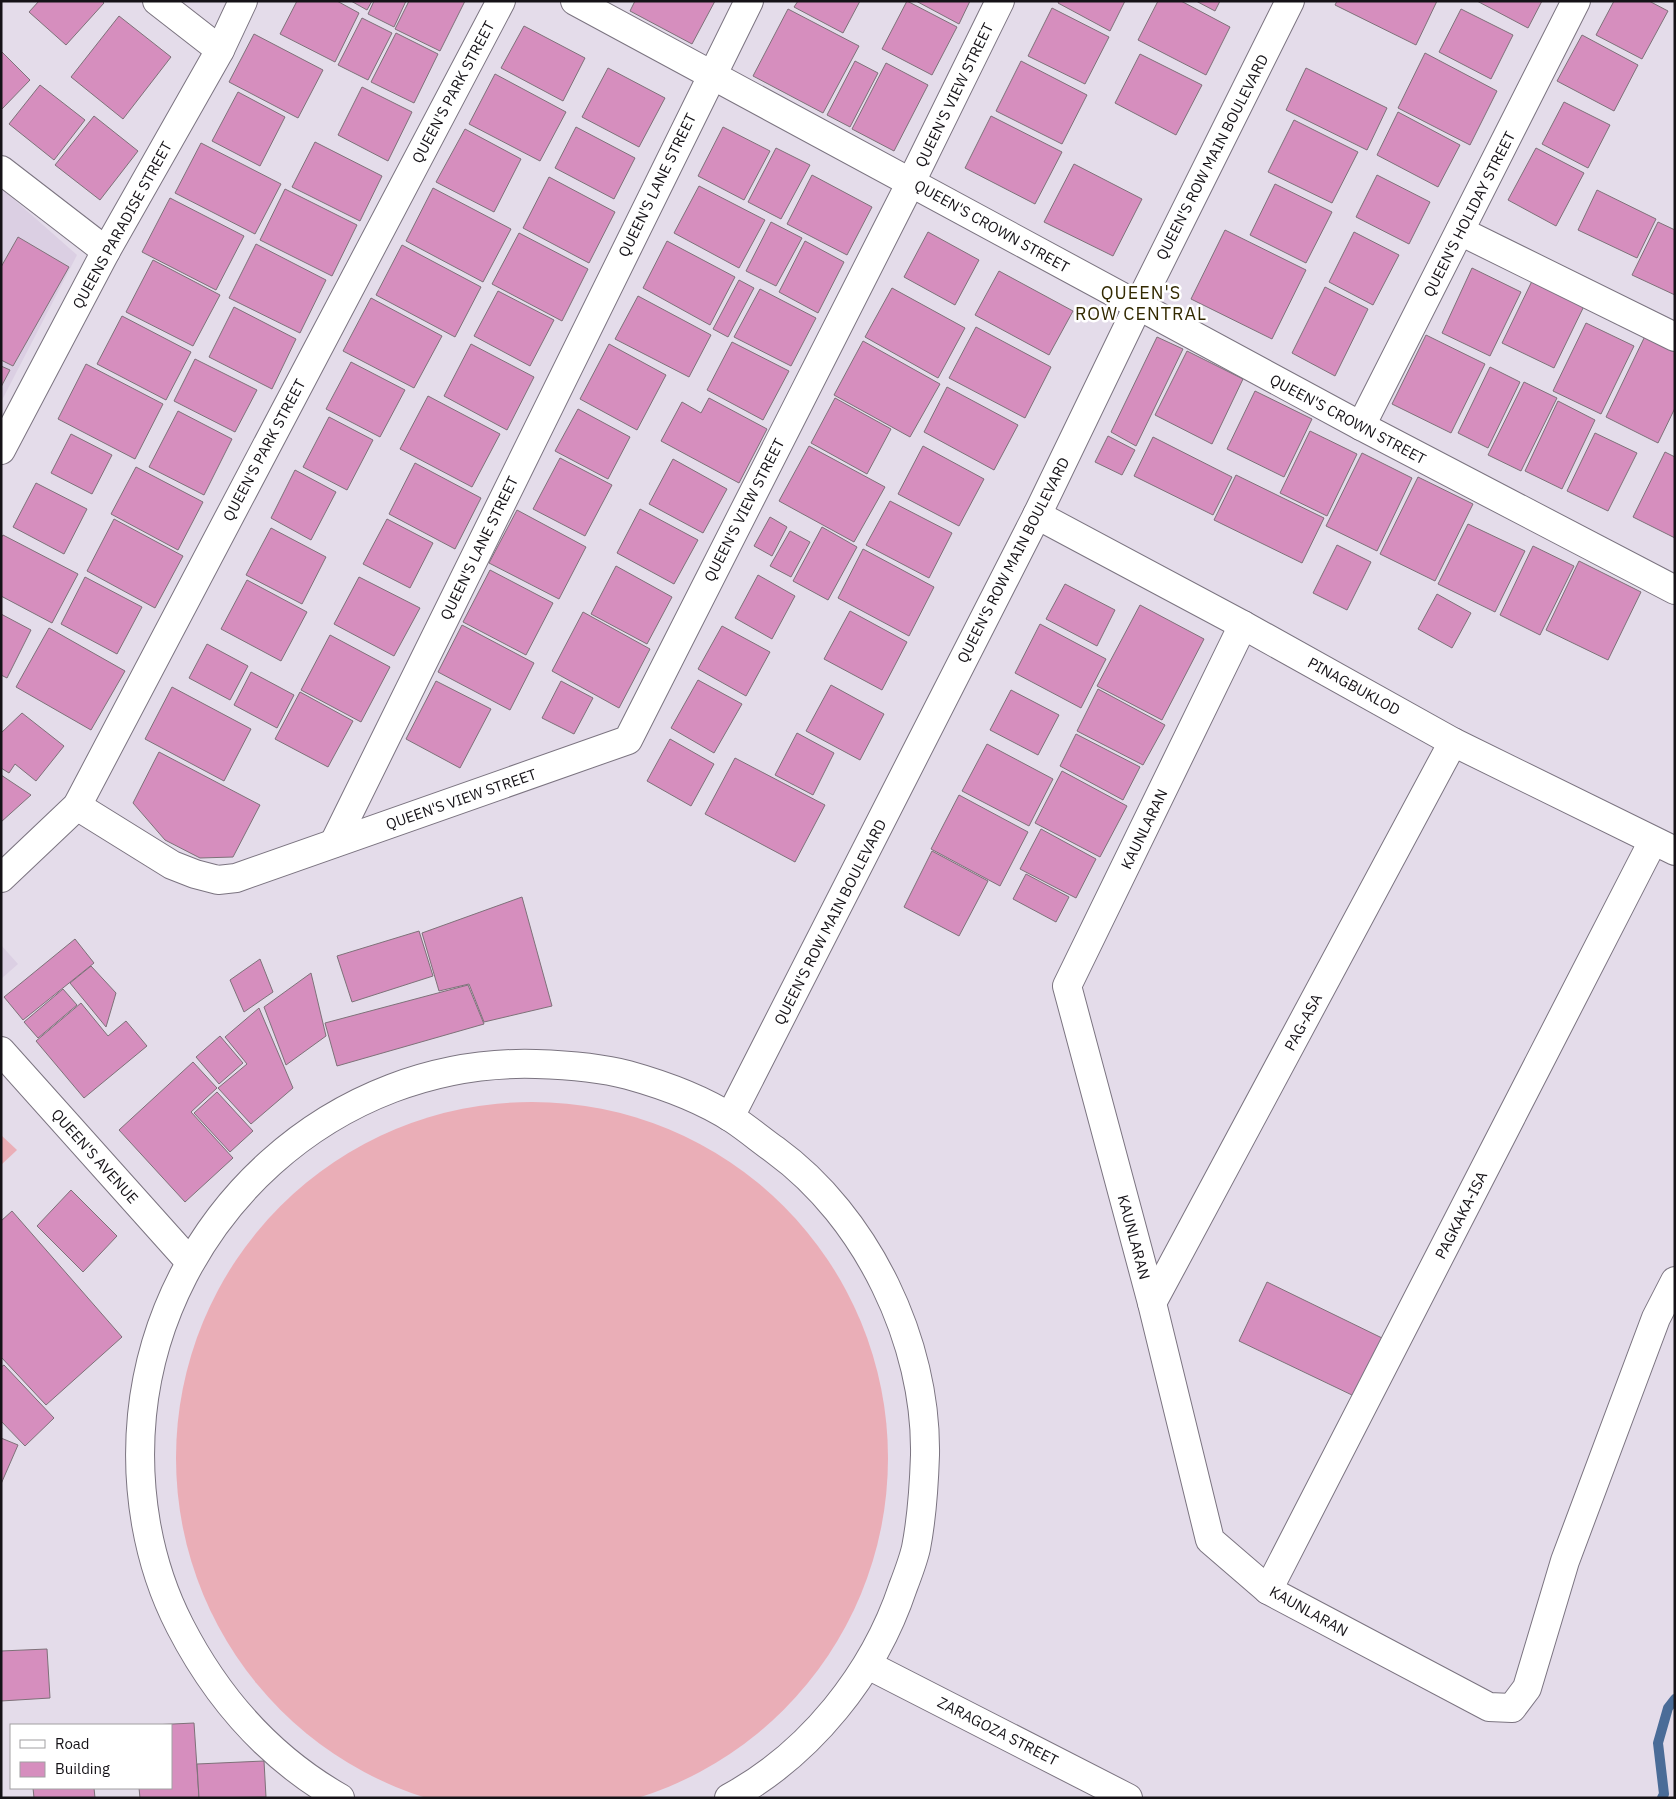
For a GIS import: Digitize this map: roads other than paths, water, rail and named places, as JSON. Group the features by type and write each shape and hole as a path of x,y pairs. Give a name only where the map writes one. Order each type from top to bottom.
{"street":[{"path":"157,1 220,50"},
{"name":"QUEENS PARADISE STREET","path":"1,450 106,251 220,50 242,1"},
{"name":"QUEEN'S PARK STREET","path":"1,878 77,806 501,1"},
{"name":"QUEEN'S CROWN STREET","path":"576,1 711,76 1361,426 1675,590"},
{"name":"QUEEN'S LANE STREET","path":"334,843 749,1"},
{"name":"QUEEN'S VIEW STREET","path":"334,843 628,740 911,182 1000,1"},
{"name":"QUEEN'S ROW MAIN BOULEVARD","path":"730,1117 1037,515 1138,306 1290,1"},
{"name":"QUEEN'S HOLIDAY STREET","path":"1361,426 1576,1"},
{"path":"1,170 106,251"},
{"path":"1460,231 1675,337"},
{"name":"PINAGBUKLOD","path":"1037,515 1243,625 1453,742 1664,846"},
{"name":"KAUNLARAN","path":"1243,625 1067,986 1152,1303 1210,1540 1268,1590 1489,1707 1512,1708 1527,1688 1565,1561 1656,1318 1675,1281"},
{"name":"PAG-ASA","path":"1152,1303 1453,742"},
{"path":"77,806 172,865 218,880 236,878 334,843"},
{"name":"PAGKAKA-ISA","path":"1268,1590 1664,846"},
{"name":"QUEEN'S AVENUE","path":"1,1051 190,1262"},
{"path":"340,1798 320,1786 283,1758 249,1727 220,1692 194,1654 174,1613 157,1571 146,1527 140,1481 140,1435 145,1390 158,1337 170,1302 190,1262 221,1215 259,1172 302,1136 350,1107 402,1084 448,1072 513,1063 570,1065 625,1074 680,1092 730,1117 793,1163 836,1207 870,1257 898,1312 916,1370 925,1431 924,1492 915,1553 896,1610 868,1665 833,1712 793,1753 747,1788 729,1798"},
{"name":"ZARAGOZA STREET","path":"868,1665 1128,1798"}],"waterway":[{"path":"1662,1798 1664,1794 1658,1743 1668,1708 1675,1699"}],"district":[{"name":"QUEEN'S ROW CENTRAL","path":"1141,302"}]}
